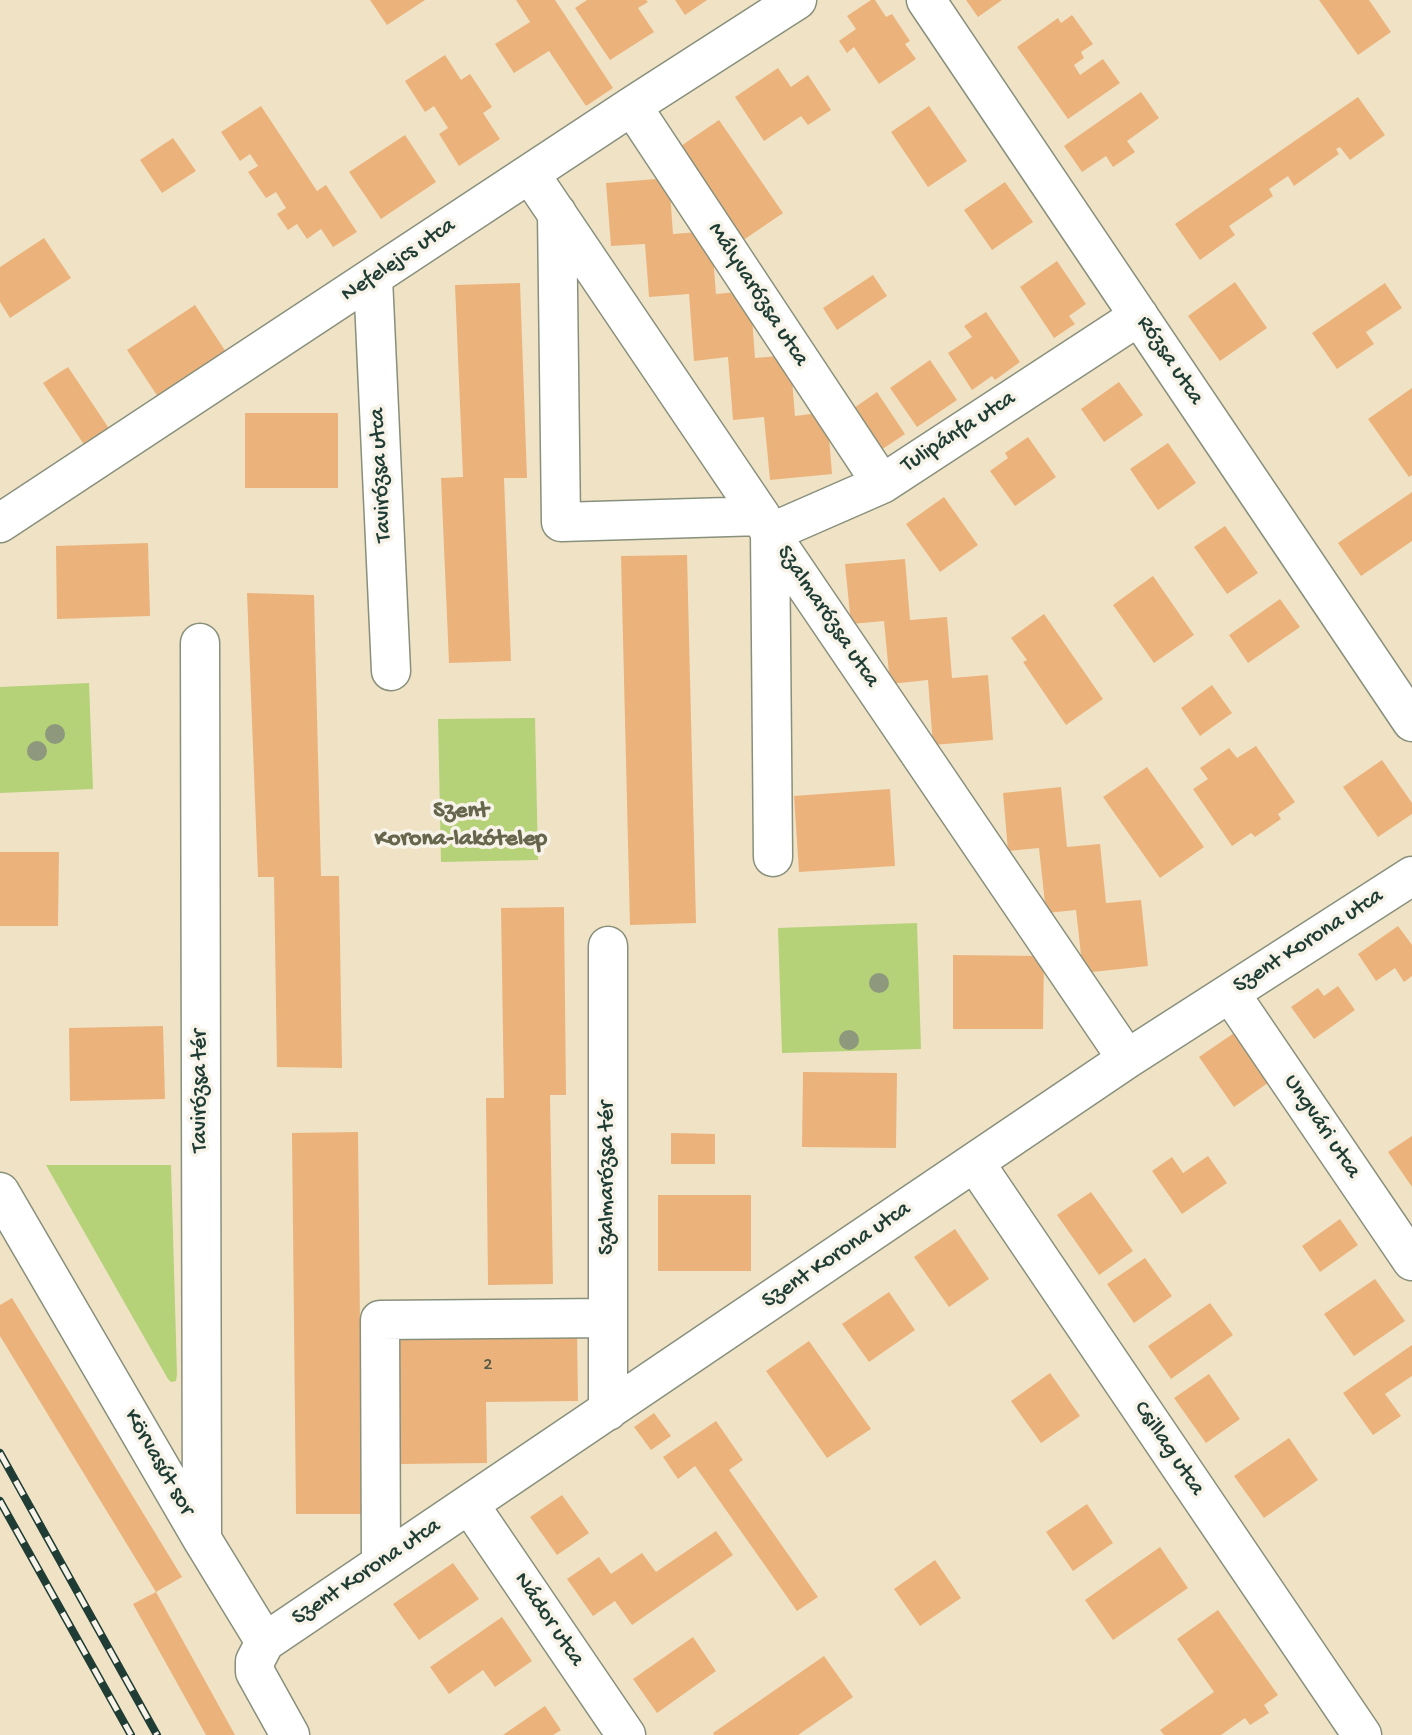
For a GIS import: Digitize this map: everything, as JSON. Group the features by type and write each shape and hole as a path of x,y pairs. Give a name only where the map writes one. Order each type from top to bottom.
{"street":[{"name":"Nefelejcs utca","path":"0,523 797,0"},
{"name":"Rózsa utca","path":"926,0 1412,722"},
{"name":"Mályvarózsa utca","path":"632,107 882,484"},
{"name":"Szalmarózsa utca","path":"530,174 1128,1059"},
{"path":"557,214 561,522 765,524 773,857"},
{"name":"Tavirózsa utca","path":"373,278 391,671"},
{"name":"Tulipánfa utca","path":"765,524 882,484 1139,316"},
{"name":"Tavirózsa tér","path":"200,643 202,1539"},
{"name":"Szent Korona utca","path":"264,1642 1128,1059 1412,876"},
{"name":"Szalmarózsa tér","path":"608,946 608,1411"},
{"name":"Ungvári utca","path":"1230,993 1412,1261"},
{"name":"Csillag utca","path":"975,1163 1362,1735"},
{"name":"Körvasút sor","path":"0,1192 264,1642"},
{"path":"381,1563 380,1320 608,1318"},
{"name":"Nádor utca","path":"470,1504 626,1735"},
{"path":"264,1642 255,1661 255,1672 290,1735"}],"green space":[{"path":"89,683 93,789 0,793 0,687"},
{"path":"535,718 538,860 441,862 438,719"},
{"path":"917,923 921,1049 782,1053 778,928"},
{"path":"46,1165 171,1165 176,1381 171,1382 168,1379"}],"building":[{"path":"370,0 425,0 387,25"},
{"path":"516,0 555,0 613,88 586,106 549,51 514,73 495,44 530,22"},
{"path":"587,0 646,0 648,2 638,8 654,32 610,60 575,8"},
{"path":"675,0 707,0 685,15"},
{"path":"875,0 886,17 892,14 910,41 905,44 916,59 879,84 854,47 847,53 839,41 856,29 847,16"},
{"path":"966,0 1002,0 978,17"},
{"path":"1319,0 1369,0 1391,32 1358,55"},
{"path":"1072,15 1093,44 1081,52 1084,58 1074,65 1080,75 1103,59 1120,83 1068,119 1017,47 1058,18 1061,23"},
{"path":"445,55 461,80 470,74 492,107 483,113 500,139 459,166 439,134 448,128 434,106 425,112 405,81"},
{"path":"778,68 791,87 808,75 831,110 808,125 801,116 764,141 735,97"},
{"path":"1141,92 1159,118 1127,141 1135,152 1113,167 1106,156 1082,172 1064,146"},
{"path":"1358,97 1385,135 1350,160 1340,147 1336,149 1339,154 1294,186 1288,176 1269,189 1273,196 1229,226 1235,235 1200,260 1175,224"},
{"path":"261,106 317,191 326,185 357,232 333,247 321,229 307,239 297,224 288,230 277,214 286,208 276,192 266,198 248,172 258,166 250,154 240,161 221,132"},
{"path":"929,106 967,161 928,187 891,132"},
{"path":"719,120 783,213 739,243 675,150"},
{"path":"405,135 436,182 381,219 349,172"},
{"path":"173,138 196,171 162,193 140,160"},
{"path":"669,178 673,234 711,231 716,294 750,291 755,358 790,355 795,416 827,412 832,474 770,480 764,417 733,420 728,357 694,361 689,294 649,297 645,244 611,246 606,183"},
{"path":"1005,182 1033,222 992,250 964,210"},
{"path":"44,238 71,278 10,318 0,302 0,267"},
{"path":"1057,261 1086,304 1069,316 1075,324 1054,338 1020,287"},
{"path":"873,275 887,296 837,330 823,308"},
{"path":"1235,282 1267,328 1220,361 1188,316"},
{"path":"520,283 527,478 504,478 511,661 449,663 441,478 463,477 455,285"},
{"path":"1385,283 1402,308 1366,332 1374,344 1337,369 1312,333"},
{"path":"195,305 226,352 158,397 127,350"},
{"path":"986,312 1020,362 995,380 992,376 972,390 948,353 972,337 964,326"},
{"path":"930,360 957,400 917,427 890,388"},
{"path":"68,367 112,433 87,449 43,383"},
{"path":"1119,382 1143,415 1104,442 1081,409"},
{"path":"1412,388 1412,475 1409,477 1368,419"},
{"path":"877,392 905,434 869,458 841,417"},
{"path":"245,413 338,413 338,488 245,488"},
{"path":"1028,437 1056,477 1015,506 990,471 1008,458 1005,453"},
{"path":"1168,443 1196,483 1158,510 1130,469"},
{"path":"1412,492 1412,541 1361,576 1338,543"},
{"path":"944,497 978,545 940,572 906,524"},
{"path":"1225,526 1258,573 1227,594 1194,547"},
{"path":"148,543 150,616 57,619 56,546"},
{"path":"687,555 696,923 630,925 621,556"},
{"path":"905,559 910,620 947,617 952,678 988,675 993,740 933,745 928,680 890,684 884,621 851,624 845,564"},
{"path":"1153,576 1194,635 1154,663 1113,605"},
{"path":"247,593 314,595 321,876 339,876 342,1068 277,1067 274,877 258,877"},
{"path":"1280,599 1300,627 1248,663 1229,635"},
{"path":"1044,614 1103,699 1066,725 1023,662 1027,660 1011,638"},
{"path":"1212,685 1232,713 1200,736 1181,708"},
{"path":"1256,746 1295,802 1278,814 1281,819 1255,837 1251,833 1232,846 1193,789 1208,779 1200,768 1229,748 1237,758"},
{"path":"1382,760 1412,803 1412,814 1378,837 1343,787"},
{"path":"1147,767 1204,847 1160,878 1103,797"},
{"path":"1061,787 1067,847 1100,844 1106,903 1141,900 1148,966 1083,973 1076,910 1046,913 1039,848 1008,851 1003,793"},
{"path":"890,789 895,866 799,872 794,796"},
{"path":"0,852 59,852 58,926 0,926"},
{"path":"564,907 566,1095 550,1095 553,1284 488,1285 486,1098 504,1098 501,908"},
{"path":"1398,926 1412,945 1412,976 1404,982 1395,968 1376,981 1358,954"},
{"path":"953,955 1044,956 1043,1029 953,1029"},
{"path":"1338,986 1355,1010 1314,1039 1291,1007 1318,988 1324,996"},
{"path":"163,1026 165,1099 70,1101 69,1028"},
{"path":"1237,1031 1272,1080 1234,1107 1199,1057"},
{"path":"803,1072 897,1073 896,1148 802,1147"},
{"path":"358,1132 362,1514 296,1514 292,1133"},
{"path":"671,1133 715,1134 715,1164 671,1164"},
{"path":"1412,1136 1412,1187 1388,1152"},
{"path":"1208,1156 1227,1183 1182,1214 1152,1171 1172,1157 1183,1173"},
{"path":"1091,1192 1133,1251 1099,1275 1057,1215"},
{"path":"658,1195 751,1195 751,1271 658,1271"},
{"path":"1340,1219 1358,1245 1320,1272 1302,1246"},
{"path":"955,1229 989,1279 949,1307 914,1257"},
{"path":"1145,1258 1172,1296 1134,1323 1107,1284"},
{"path":"1375,1279 1405,1321 1354,1356 1324,1314"},
{"path":"889,1292 915,1330 869,1362 842,1324"},
{"path":"12,1298 182,1577 156,1592 0,1336 0,1305"},
{"path":"1210,1303 1233,1335 1171,1379 1148,1346"},
{"path":"577,1329 578,1401 486,1402 487,1463 401,1464 399,1331"},
{"path":"809,1341 871,1429 827,1458 766,1371"},
{"path":"1412,1345 1412,1376 1385,1394 1401,1416 1373,1435 1343,1393"},
{"path":"1050,1373 1080,1416 1041,1443 1011,1401"},
{"path":"1209,1374 1240,1419 1206,1443 1174,1398"},
{"path":"654,1413 671,1436 651,1450 634,1427"},
{"path":"716,1421 743,1460 729,1470 818,1597 797,1611 695,1466 678,1479 663,1457"},
{"path":"1289,1438 1318,1480 1264,1518 1234,1476"},
{"path":"562,1495 589,1533 557,1555 530,1517"},
{"path":"1087,1504 1113,1543 1073,1571 1046,1532"},
{"path":"716,1531 733,1555 632,1625 615,1601 593,1616 567,1579 599,1557 611,1574 642,1553 656,1572"},
{"path":"1160,1547 1188,1588 1113,1640 1085,1600"},
{"path":"935,1560 961,1598 920,1626 894,1589"},
{"path":"453,1563 479,1599 419,1640 393,1604"},
{"path":"156,1592 235,1735 206,1735 133,1604"},
{"path":"1218,1610 1278,1695 1264,1705 1269,1713 1250,1725 1245,1718 1221,1735 1164,1735 1160,1730 1214,1692 1177,1639"},
{"path":"502,1617 532,1661 495,1687 483,1670 449,1694 430,1667"},
{"path":"693,1637 716,1671 657,1713 633,1679"},
{"path":"824,1656 853,1697 798,1735 714,1735 713,1733"},
{"path":"545,1706 561,1730 553,1735 503,1735"}],"railway":[{"path":"0,1453 157,1735"},
{"path":"0,1501 131,1735"}],"district":[{"name":"Szent Korona-lakótelep","path":"461,826"}]}
